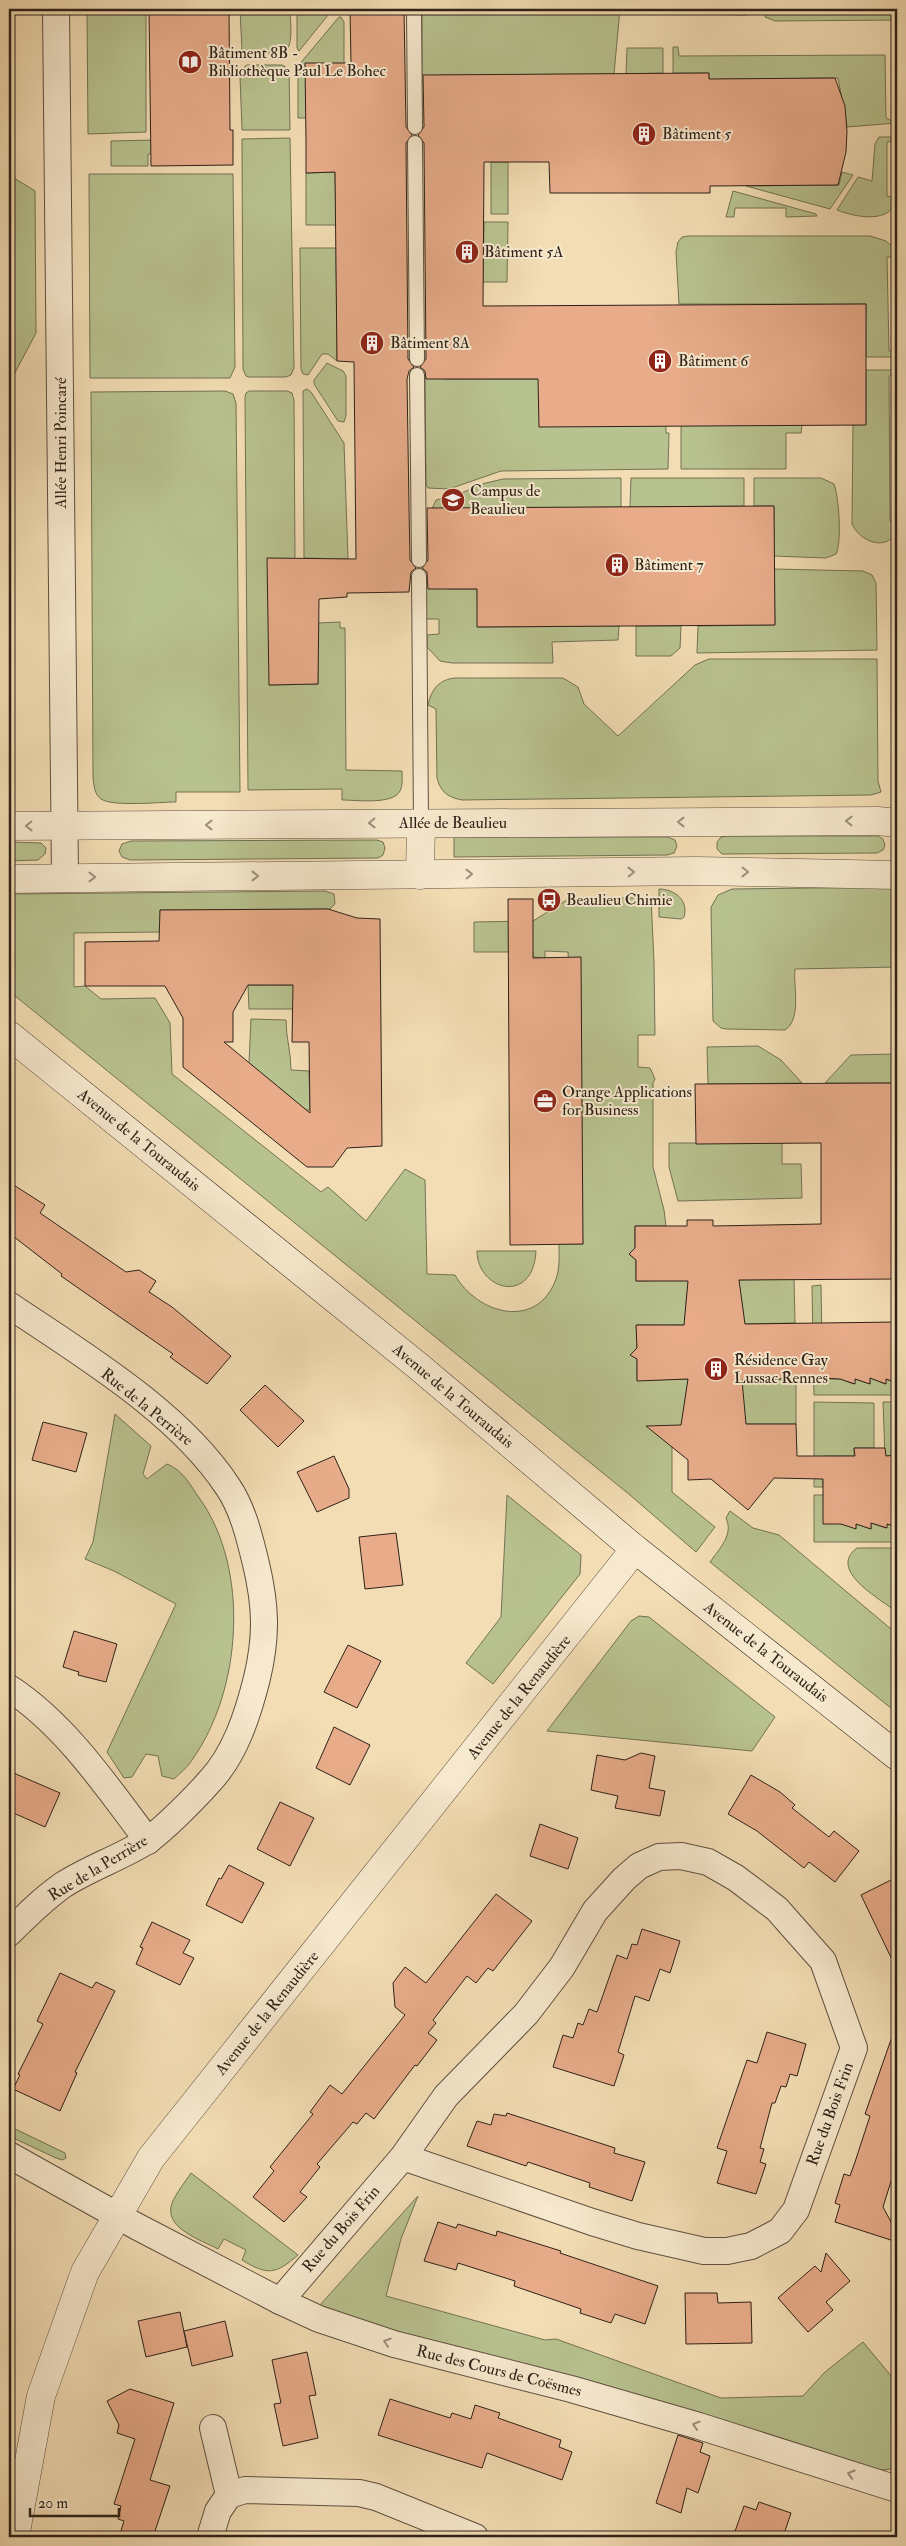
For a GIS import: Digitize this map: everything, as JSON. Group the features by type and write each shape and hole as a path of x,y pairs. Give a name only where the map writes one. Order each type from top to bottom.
{"street":[{"name":"Allée Henri Poincaré","path":"56,9 65,877"},
{"name":"Allée de Beaulieu","path":"9,826 878,821 897,823"},
{"path":"420,874 421,823"},
{"path":"9,879 696,871 897,875"},
{"name":"Avenue de la Touraudais","path":"9,1035 418,1366 635,1549 897,1756"},
{"name":"Rue de la Perrière","path":"9,1305 70,1346 142,1399 202,1453 230,1489 253,1552 264,1597 264,1630 260,1665 243,1724 232,1748 211,1781 148,1840 65,1885 34,1908 9,1933"},
{"name":"Avenue de la Renaudière","path":"15,2537 41,2396 85,2272 151,2158 635,1549"},
{"path":"9,1688 46,1719 92,1768 148,1840"},
{"name":"Rue du Bois Frin","path":"280,2301 403,2157 446,2096 526,2014 562,1967 594,1911 619,1883 639,1866 659,1857 681,1856 708,1862 736,1878 777,1909 824,1961 854,2048 796,2210 780,2231 751,2246 726,2251 704,2251 638,2236 490,2188 403,2157"},
{"name":"Rue des Cours de Coësmes","path":"9,2155 117,2215 280,2301 319,2319 394,2344 571,2389 897,2489"},
{"path":"212,2428 229,2495"},
{"path":"210,2537 218,2511 229,2495 245,2490 358,2493 376,2496 475,2537"}],"lane":[{"path":"414,9 415,127"},
{"path":"415,143 417,359"},
{"path":"418,375 419,560"},
{"path":"419,576 421,823"}],"green space":[{"path":"87,9 146,9 146,132 88,134"},
{"path":"240,9 290,9 291,34 286,51 282,54 242,51"},
{"path":"297,9 333,9 299,51 297,48"},
{"path":"599,9 620,9 614,74 440,75 432,88 422,84 422,16 424,12 591,12"},
{"path":"688,9 755,9 746,15 688,14"},
{"path":"766,9 897,9 897,20 775,21 765,17"},
{"path":"339,17 344,22 344,63 306,118 298,118 298,66"},
{"path":"673,47 678,47 679,56 885,55 886,118 896,123 847,127 838,78 719,79 710,126 709,73 673,73"},
{"path":"627,48 663,48 663,73 626,74"},
{"path":"247,65 282,65 289,69 290,130 242,130 240,76 242,69"},
{"path":"879,137 896,137 896,141 887,142 887,196 896,198 893,207 880,216 872,217 853,215 837,210 858,177 872,181 875,144"},
{"path":"290,138 294,368 291,375 286,377 249,377 246,376 243,369 242,139"},
{"path":"156,140 157,154 148,154 148,166 111,166 111,141"},
{"path":"491,162 508,162 508,214 491,214"},
{"path":"335,172 336,225 306,225 306,173"},
{"path":"842,172 853,175 830,209 746,186 839,185"},
{"path":"89,174 233,174 235,367 230,378 90,378"},
{"path":"9,175 35,191 36,333 9,384"},
{"path":"733,191 816,214 817,216 786,217 786,208 735,208 734,217 726,217"},
{"path":"484,222 508,222 507,282 483,282"},
{"path":"870,236 886,241 897,251 897,257 887,257 889,351 897,351 897,357 866,357 866,304 679,304 676,252 678,242 682,237"},
{"path":"300,248 336,248 337,361 328,354 322,354 308,375 303,374 301,369"},
{"path":"327,363 343,371 346,376 346,416 344,422 338,421 314,384 314,380"},
{"path":"866,370 897,370 897,375 889,376 890,521 897,522 896,532 886,542 879,543 864,538 852,524 853,425 866,424"},
{"path":"443,374 444,379 538,379 666,425 666,433 669,433 668,469 501,471 449,489 428,488 426,485 425,375"},
{"path":"307,389 311,392 344,443 348,559 304,558 303,391"},
{"path":"225,391 233,394 236,403 240,792 176,792 176,802 115,803 107,801 97,795 93,777 91,392"},
{"path":"249,391 287,391 292,393 294,400 295,558 270,685 318,684 318,623 340,622 340,628 345,628 346,770 402,771 400,791 390,798 374,801 342,800 342,789 248,790 245,397"},
{"path":"681,425 802,425 801,433 786,433 786,469 681,469"},
{"path":"621,478 621,507 432,509 436,500 457,495 482,484 503,479"},
{"path":"631,478 744,478 744,506 630,507"},
{"path":"754,478 821,478 834,484 839,519 839,540 836,554 826,558 774,556 774,506 754,506"},
{"path":"774,569 863,571 872,575 876,583 877,650 697,653 698,626 775,625"},
{"path":"426,576 447,576 447,589 477,589 478,627 619,626 618,640 552,642 553,663 452,663 440,661 427,647 427,635 439,634 439,619 426,619"},
{"path":"636,626 681,626 680,648 671,656 636,656"},
{"path":"709,659 877,659 878,781 881,792 871,795 462,800 446,794 439,783 437,778 436,709 428,705 431,695 440,683 456,678 563,678 578,687 584,704 618,736 695,665"},
{"path":"878,836 883,839 885,845 883,850 877,853 722,854 717,849 717,842 721,837"},
{"path":"454,837 668,837 675,840 677,846 674,853 667,855 454,857"},
{"path":"377,840 383,842 385,848 383,855 378,858 130,860 122,857 119,851 122,844 131,841"},
{"path":"9,842 41,843 46,848 45,854 38,860 9,861"},
{"path":"897,887 897,967 795,969 795,1010 790,1025 785,1030 726,1029 721,1028 713,1021 711,907 718,895 732,889"},
{"path":"659,889 675,893 679,897 684,905 684,917 681,919 659,917"},
{"path":"325,891 334,894 335,904 330,909 160,910 160,932 74,933 74,987 85,986 101,999 155,998 170,1023 172,1074 321,1192 328,1187 366,1221 405,1169 425,1180 427,1274 455,1275 465,1289 477,1299 492,1307 507,1311 521,1311 535,1306 547,1295 557,1275 559,1244 583,1244 568,952 545,951 545,958 533,957 533,952 474,952 474,922 533,921 570,898 651,898 655,1035 638,1035 638,1067 650,1068 655,1079 653,1083 653,1167 666,1226 635,1226 635,1248 629,1254 636,1260 636,1281 690,1280 686,1303 691,1325 637,1325 637,1348 631,1355 637,1359 637,1380 692,1379 688,1416 672,1447 672,1492 715,1527 696,1552 630,1495 9,991 9,894"},
{"path":"248,985 309,985 308,1009 249,1009"},
{"path":"251,1019 286,1020 291,1070 309,1071 310,1110 306,1110 249,1063"},
{"path":"758,1046 781,1060 802,1083 708,1084 707,1047"},
{"path":"897,1054 897,1083 825,1083 851,1055"},
{"path":"669,1143 782,1143 782,1164 801,1164 802,1198 678,1201 669,1167"},
{"path":"477,1251 536,1251 533,1268 526,1280 516,1285 505,1286 495,1283 486,1275 479,1264"},
{"path":"794,1279 795,1323 737,1324 742,1303 736,1280"},
{"path":"821,1285 822,1342 813,1342 812,1286"},
{"path":"822,1351 822,1379 840,1379 854,1384 855,1379 870,1384 870,1378 885,1384 886,1379 897,1383 897,1395 814,1395 813,1352"},
{"path":"796,1378 796,1424 737,1424 737,1380"},
{"path":"814,1402 874,1403 874,1448 854,1448 854,1456 823,1456 823,1487 814,1487"},
{"path":"883,1402 897,1402 897,1455 885,1456"},
{"path":"115,1414 151,1446 143,1474 147,1479 167,1464 182,1474 200,1499 216,1528 227,1560 233,1594 233,1630 230,1665 221,1700 209,1732 192,1760 174,1779 162,1776 158,1756 146,1754 132,1777 124,1778 107,1752 176,1604 114,1571 85,1559 93,1542"},
{"path":"507,1495 581,1555 580,1574 493,1684 466,1663 501,1617"},
{"path":"814,1495 823,1495 841,1524 856,1528 856,1524 871,1529 871,1523 886,1528 887,1524 897,1527 897,1542 814,1542"},
{"path":"730,1511 753,1528 779,1535 897,1634 897,1713 710,1562 727,1536 728,1524 726,1518"},
{"path":"857,1548 897,1548 897,1612 869,1592 852,1574 848,1565 849,1557"},
{"path":"639,1616 649,1617 775,1717 752,1751 547,1731 631,1621"},
{"path":"9,2126 65,2153 66,2158 62,2160 56,2158 9,2136"},
{"path":"191,2173 298,2255 284,2266 272,2271 259,2269 242,2260 246,2250 224,2239 218,2249 185,2232 173,2219 171,2212 172,2203 178,2191"},
{"path":"418,2196 401,2239 386,2296 545,2340 556,2339 721,2398 803,2396 825,2372 863,2342 897,2383 897,2439 891,2469 873,2471 462,2356 320,2305"}],"building":[{"name":"Bâtiment 8B - Bibliothèque Paul Le Bohec","path":"149,9 229,9 230,130 233,130 233,165 151,166"},
{"name":"Bâtiment 8A","path":"350,9 404,9 406,127 412,135 406,143 408,359 414,367 409,371 407,379 410,560 416,568 411,572 409,592 347,593 347,597 319,599 318,684 269,685 267,558 356,559 354,362 337,361 335,172 306,173 305,63 351,63"},
{"path":"709,73 709,79 835,78 845,106 847,132 846,152 838,185 710,186 710,193 550,193 549,162 484,162 483,306 866,304 866,425 539,427 538,379 426,379 425,371 420,367 426,359 424,143 418,135 424,127 423,75"},
{"name":"Bâtiment 7","path":"774,506 775,625 477,627 477,589 428,589 427,572 422,568 428,560 427,508"},
{"name":"Orange Applications for Business","path":"508,899 533,899 533,958 581,957 583,1244 510,1245"},
{"path":"328,909 357,918 380,919 382,1146 347,1148 333,1167 307,1167 183,1067 183,1018 165,986 85,986 85,942 159,941 160,910","holes":["248,985 293,985 292,1042 309,1042 310,1113 224,1042 233,1042 233,1012"]},
{"path":"897,1083 897,1279 739,1280 745,1324 897,1322 897,1383 886,1379 886,1384 870,1378 870,1384 855,1379 855,1384 840,1379 822,1378 742,1380 746,1424 796,1424 797,1456 855,1456 854,1448 885,1448 886,1456 897,1455 897,1527 887,1524 887,1528 871,1523 871,1529 856,1524 856,1529 841,1524 823,1524 823,1479 774,1478 748,1510 711,1479 688,1480 688,1460 646,1426 681,1425 688,1379 637,1381 637,1359 630,1355 637,1348 636,1325 684,1325 688,1281 636,1281 636,1260 629,1254 635,1248 635,1226 687,1226 687,1220 713,1220 713,1226 821,1224 821,1143 696,1144 695,1084"},
{"path":"9,1182 45,1205 40,1213 126,1272 139,1270 156,1281 149,1292 172,1307 231,1356 207,1384 170,1357 173,1354 61,1276 62,1274 9,1233"},
{"path":"265,1385 304,1421 278,1447 240,1410"},
{"path":"43,1422 87,1433 76,1472 32,1460"},
{"path":"334,1456 349,1489 349,1498 317,1512 297,1472"},
{"path":"396,1533 403,1585 365,1589 359,1537"},
{"path":"74,1631 117,1644 106,1682 78,1675 79,1672 63,1667"},
{"path":"348,1645 381,1661 357,1708 324,1692"},
{"path":"334,1727 370,1745 350,1785 316,1768"},
{"path":"641,1753 655,1756 649,1788 665,1791 660,1816 615,1808 618,1796 591,1790 597,1755 625,1760"},
{"path":"9,1771 60,1793 45,1827 9,1811"},
{"path":"751,1775 780,1792 795,1805 792,1808 829,1837 834,1831 859,1851 835,1882 809,1862 804,1868 757,1831 728,1814"},
{"path":"280,1802 314,1818 290,1866 257,1849"},
{"path":"540,1824 578,1838 568,1869 530,1856"},
{"path":"229,1865 264,1883 242,1923 206,1905 219,1878 221,1879"},
{"path":"897,1877 897,1970 861,1895"},
{"path":"496,1894 532,1921 493,1971 488,1968 476,1983 467,1976 433,2020 436,2023 428,2033 437,2040 417,2066 415,2065 374,2119 366,2113 357,2124 353,2122 317,2164 320,2167 300,2192 307,2197 284,2222 253,2197 274,2171 270,2167 313,2114 310,2112 330,2085 342,2094 405,2015 395,2007 393,1983 405,1967 426,1983"},
{"path":"152,1922 190,1940 183,1953 194,1958 180,1985 136,1964 143,1948 140,1947"},
{"path":"642,1929 680,1941 670,1973 660,1969 649,2001 635,1996 618,2052 624,2055 614,2086 553,2067 563,2035 573,2038 578,2023 583,2025 589,2009 597,2012 617,1955 627,1959 632,1944 637,1945"},
{"path":"60,1973 92,1988 96,1982 115,1991 75,2072 77,2073 60,2111 13,2089 20,2075 18,2074 43,2024 37,2021"},
{"path":"894,2031 897,2032 897,2162 883,2207 897,2233 897,2242 835,2222 840,2205 835,2203 844,2174 850,2176 856,2159 870,2116 865,2114"},
{"path":"767,2032 806,2044 797,2076 790,2074 786,2087 781,2086 775,2103 772,2103 760,2148 764,2149 760,2162 766,2164 756,2194 717,2183 727,2151 717,2148 747,2060 757,2063"},
{"path":"507,2113 615,2148 614,2153 645,2162 632,2201 589,2187 590,2183 528,2162 526,2166 467,2146 477,2121 491,2125 494,2114 506,2116"},
{"path":"438,2222 456,2228 458,2224 496,2236 497,2231 561,2251 560,2253 658,2286 645,2324 615,2314 611,2323 580,2313 581,2309 514,2286 515,2281 458,2263 456,2270 424,2261"},
{"path":"826,2253 850,2281 826,2302 833,2310 808,2332 778,2298 815,2266 821,2272"},
{"path":"685,2293 717,2293 718,2303 751,2302 752,2343 686,2344"},
{"path":"180,2312 187,2347 146,2357 138,2321"},
{"path":"225,2321 233,2356 192,2366 184,2331"},
{"path":"307,2352 316,2395 309,2396 318,2438 283,2446 274,2404 281,2403 272,2360"},
{"path":"130,2389 174,2403 150,2480 170,2486 153,2537 119,2537 124,2521 118,2519 121,2506 114,2504 135,2439 117,2433 119,2425 107,2401"},
{"path":"390,2399 450,2418 452,2413 471,2419 475,2405 500,2413 498,2418 561,2440 559,2447 572,2452 562,2480 487,2453 482,2468 378,2435"},
{"path":"678,2435 703,2443 700,2452 710,2456 698,2493 687,2488 681,2513 656,2503"},
{"path":"759,2502 791,2513 783,2537 733,2537 744,2506 756,2510"}],"place":[{"name":"Bâtiment 8B - Bibliothèque Paul Le Bohec","path":"190,62"},
{"name":"Bâtiment 5","path":"644,134"},
{"name":"Bâtiment 5A","path":"467,252"},
{"name":"Bâtiment 8A","path":"372,343"},
{"name":"Bâtiment 6","path":"660,361"},
{"name":"Campus de Beaulieu","path":"453,500"},
{"name":"Bâtiment 7","path":"617,565"},
{"name":"Beaulieu Chimie","path":"549,900"},
{"name":"Orange Applications for Business","path":"545,1101"},
{"name":"Résidence Gay Lussac Rennes","path":"716,1369"}]}
